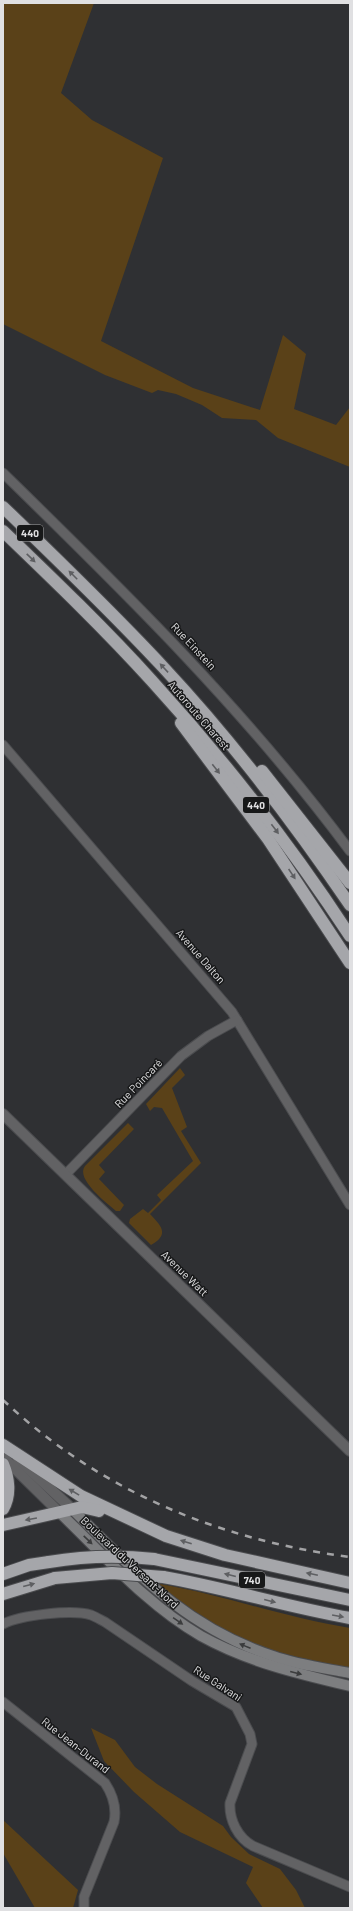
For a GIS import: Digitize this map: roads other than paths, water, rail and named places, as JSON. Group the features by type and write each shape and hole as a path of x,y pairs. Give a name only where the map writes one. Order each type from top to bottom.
{"highway":[{"name":"Autoroute Charest","path":"3,507 134,636 218,729 276,801 350,905"},
{"name":"Autoroute Charest","path":"3,531 79,605 152,680 203,739 259,808 350,936"},
{"path":"152,680 190,737 268,839 350,963"},
{"path":"218,729 265,774 350,883"},
{"path":"3,1445 81,1496 166,1536 225,1555 350,1583"},
{"path":"3,1464 9,1488 8,1497 3,1509"},
{"path":"3,1525 66,1511 89,1508 147,1528"},
{"name":"740","path":"3,1574 29,1566 76,1557 104,1556 154,1559 350,1600"},
{"name":"740","path":"3,1594 55,1578 112,1573 163,1577 190,1582 308,1611 350,1618"}],"main road":[{"name":"Boulevard du Versant-Nord","path":"66,1511 150,1586 206,1627 231,1640 272,1656 350,1673"},
{"name":"Boulevard du Versant-Nord","path":"66,1511 147,1596 169,1614 201,1636 266,1665 350,1686"}],"street":[{"name":"Rue Einstein","path":"3,473 140,607 212,683 281,762 350,851"},
{"name":"Avenue Dalton","path":"3,745 217,993 237,1020 350,1206"},
{"name":"Rue Poincaré","path":"66,1174 181,1056 208,1036 237,1020"},
{"name":"Avenue Watt","path":"3,1114 350,1450"},
{"name":"Boulevard du Versant-Nord","path":"3,1445 66,1511"},
{"name":"Boulevard du Versant-Nord","path":"3,1457 66,1511"},
{"name":"Rue Galvani","path":"3,1624 22,1616 78,1613 91,1615 105,1622 192,1681 232,1704 241,1714 250,1734 252,1744 231,1798 230,1807 234,1825 242,1837 253,1846 350,1887"},
{"name":"Rue Jean-Durand","path":"3,1702 105,1783 112,1793 116,1813 114,1822 84,1897 84,1908"}],"railway":[{"path":"3,1400 40,1432 80,1461 121,1485 164,1506 208,1524 254,1538 301,1549 350,1557"}]}
